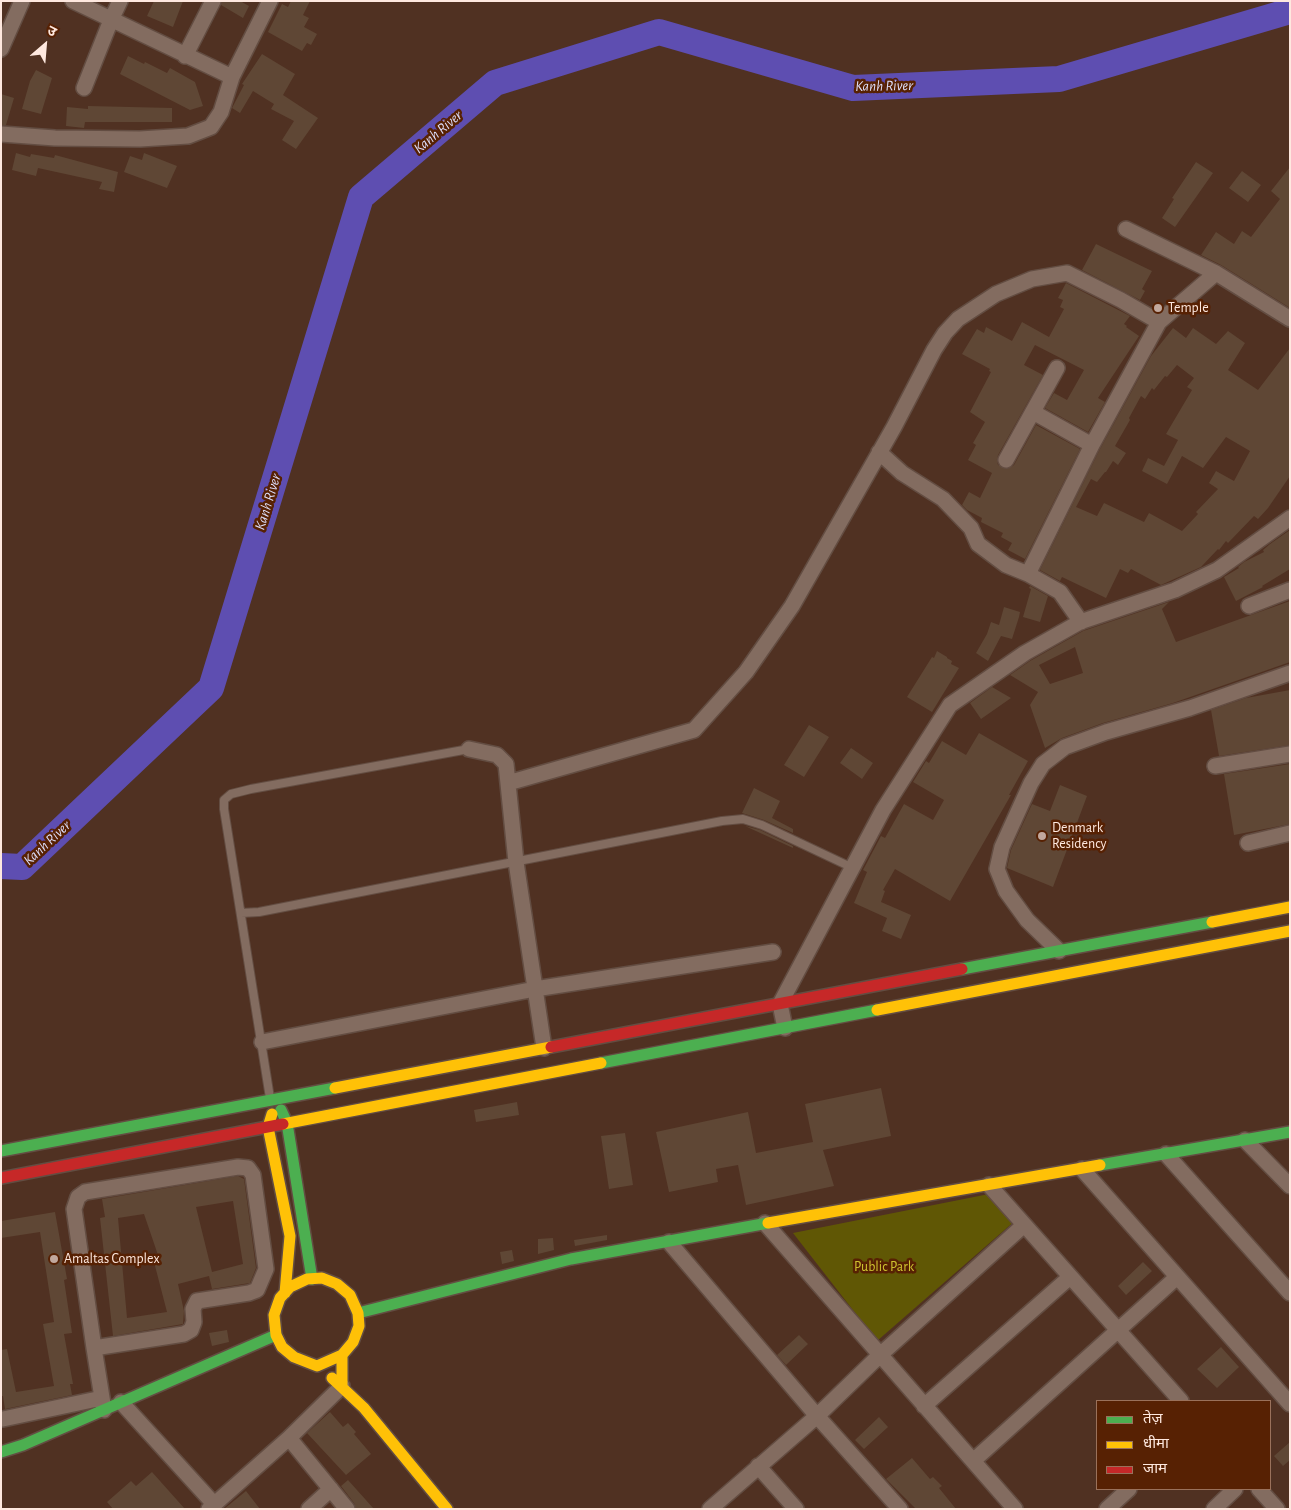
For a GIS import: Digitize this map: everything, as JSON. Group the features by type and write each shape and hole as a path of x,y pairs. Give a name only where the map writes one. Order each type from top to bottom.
{"street":[{"path":"1,49 22,1"},
{"path":"73,1 232,77"},
{"path":"84,88 120,1"},
{"path":"185,56 213,1"},
{"path":"1,134 55,138 130,139 188,136 211,127 221,112 232,77 270,1"},
{"path":"1126,229 1216,273 1290,319"},
{"path":"508,783 694,730 746,672 792,606 930,358 945,333 958,320 996,294 1032,279 1067,273 1121,300 1159,322"},
{"path":"1028,574 1092,445 1159,322 1216,273"},
{"path":"1006,460 1057,368"},
{"path":"1033,412 1092,445"},
{"path":"879,452 902,473 943,499 971,528 978,544 1006,565 1028,574 1060,592 1082,622"},
{"path":"785,1028 780,1004 883,810 950,705 1025,652 1082,622 1175,590 1217,570 1290,518"},
{"path":"1249,606 1290,590"},
{"path":"1060,951 1027,920 1006,891 997,869 1002,847 1031,783 1043,764 1065,747 1106,732 1190,708 1290,673"},
{"path":"469,749 497,755 506,764 516,862 544,1048"},
{"path":"1214,766 1290,754"},
{"path":"1248,843 1290,833"},
{"path":"1,1151 1290,907"},
{"path":"1,1178 1290,931"},
{"path":"262,1042 535,989 773,952"},
{"path":"273,1099 288,1123 312,1279"},
{"path":"273,1099 268,1127 290,1236 284,1293"},
{"path":"358,1313 571,1259 765,1223 1290,1132"},
{"path":"1245,1140 1290,1186"},
{"path":"1166,1154 1290,1293"},
{"path":"94,1348 184,1334 191,1330 194,1322 193,1309 198,1301 249,1293 256,1290 266,1269 253,1175 248,1168 238,1167 85,1192 78,1197 74,1209 94,1348 103,1404"},
{"path":"1082,1169 1290,1404"},
{"path":"989,1185 1180,1400"},
{"path":"765,1223 1014,1509"},
{"path":"710,1509 817,1416 880,1355 1024,1224"},
{"path":"669,1242 817,1416 900,1509"},
{"path":"924,1406 1070,1277"},
{"path":"973,1461 1177,1277"},
{"path":"317,1366 342,1355 353,1342 359,1326 358,1313 350,1295 337,1284 322,1278 307,1279 290,1287 280,1298 274,1315 276,1335 282,1347 294,1357 317,1366 342,1386 364,1408 447,1509"},
{"path":"3,1419 121,1402 276,1335"},
{"path":"121,1402 211,1506 289,1438 342,1386 342,1355"},
{"path":"1,1452 23,1445 103,1404"},
{"path":"289,1438 347,1509"},
{"path":"758,1466 796,1509"},
{"path":"309,1509 331,1489"},
{"path":"1107,1509 1128,1490"},
{"path":"1214,1509 1234,1490"},
{"path":"1260,1490 1276,1509"}],"lane":[{"path":"273,1099 240,913 224,800 231,794 469,749"},
{"path":"240,913 259,912 743,818 853,868"}],"green space":[{"name":"Public Park","path":"989,1194 1016,1220 877,1341 793,1233"}],"building":[{"path":"154,1 183,1 173,27 147,16"},
{"path":"222,1 240,1 249,6 243,18 221,5"},
{"path":"291,1 310,1 303,15 309,18 304,27 317,34 311,45 307,43 302,51 268,32 282,4 288,7"},
{"path":"262,54 295,74 283,95 318,118 296,149 282,140 294,121 271,109 274,104 253,91 240,113 232,108 244,85 242,84"},
{"path":"128,56 167,73 170,68 195,82 203,106 190,110 120,74"},
{"path":"36,70 52,78 41,114 22,109 30,81"},
{"path":"1,94 14,98 6,125 1,125"},
{"path":"88,106 172,108 172,122 85,122 84,128 66,126 67,107 88,109"},
{"path":"16,153 30,157 31,154 54,158 55,155 118,172 114,192 99,189 102,182 38,168 36,176 12,170"},
{"path":"144,153 177,166 167,188 124,172 130,156 142,160"},
{"path":"1196,162 1213,173 1175,227 1162,218 1174,199 1172,198"},
{"path":"1290,167 1290,308 1221,265 1201,255 1216,232 1234,244 1242,231 1251,237 1280,199 1271,191"},
{"path":"1242,171 1261,185 1248,202 1229,188"},
{"path":"1096,244 1152,271 1142,289 1145,291 1140,300 1082,270"},
{"path":"1066,283 1130,316 1124,324 1139,336 1098,398 1105,402 1088,432 1045,408 1054,393 1067,400 1084,370 1035,345 1024,365 1043,375 998,455 998,465 1007,469 1014,465 1036,425 1080,449 1025,559 1008,550 1012,543 1001,537 1003,533 981,522 982,518 962,505 969,492 980,498 992,473 968,460 976,445 973,443 985,422 970,412 991,372 989,371 990,369 962,354 977,329 984,333 986,327 1012,341 1022,322 1049,337 1064,309 1060,307 1063,300 1058,298"},
{"path":"1173,328 1186,338 1193,328 1216,344 1228,331 1245,343 1228,370 1258,390 1290,348 1290,476 1258,519 1254,516 1201,567 1161,585 1131,569 1128,573 1120,569 1106,598 1062,577 1060,581 1040,570 1100,449 1151,356","holes":["1177,365 1194,378 1187,387 1192,390 1166,434 1178,440 1164,466 1148,458 1142,471 1167,484 1182,456 1203,468 1226,437 1250,451 1234,481 1216,471 1209,483 1218,489 1196,512 1198,514 1182,531 1149,513 1144,522 1104,503 1097,516 1076,507 1091,479 1097,482 1113,461 1118,465 1126,453 1115,446 1141,396 1145,399 1152,388 1154,390"]},
{"path":"1290,530 1290,569 1263,587 1236,601 1224,577 1239,568 1244,562 1264,552 1263,550 1270,544"},
{"path":"1030,586 1048,596 1040,622 1023,617 1031,589 1029,588"},
{"path":"1290,601 1290,662 1173,703 1103,723 1062,738 1045,748 1030,705 1038,692 1010,675 1030,661 1083,631 1169,602 1162,609 1176,642","holes":["1075,647 1083,673 1050,684 1039,665"]},
{"path":"1004,607 1020,612 1019,617 1012,639 1001,636 988,661 976,653 987,634 991,622 999,625"},
{"path":"937,651 952,661 951,664 959,668 932,712 907,697"},
{"path":"992,687 1011,698 981,719 970,703"},
{"path":"1290,690 1290,745 1219,756 1211,710 1246,698"},
{"path":"809,725 829,737 804,777 784,765"},
{"path":"979,733 1028,761 1009,795 1011,795 950,901 895,869 883,890 885,891 881,902 911,915 901,939 882,931 887,918 854,903 867,872 863,870 881,836 885,838 904,804 933,820 944,800 913,782 926,761 929,763 942,741 966,755"},
{"path":"851,748 873,763 862,779 840,763"},
{"path":"1290,764 1290,824 1234,835 1224,774"},
{"name":"Denmark Residency","path":"1060,785 1087,796 1053,887 1007,868 1011,850 1032,804 1050,811"},
{"path":"754,788 780,801 772,818 793,829 793,833 764,820 742,813"},
{"path":"745,826 760,830 793,846 793,848"},
{"path":"881,1088 891,1136 823,1150 834,1186 746,1205 738,1165 716,1169 718,1182 669,1192 656,1132 748,1112 756,1153 813,1142 805,1104"},
{"path":"517,1102 519,1115 476,1122 474,1110"},
{"path":"625,1133 633,1185 609,1189 601,1136"},
{"path":"238,1176 244,1179 256,1268 250,1283 212,1289 209,1276 178,1284 184,1311 183,1324 113,1336 100,1218 105,1217 102,1199","holes":["233,1201 243,1264 212,1272 196,1207","144,1214 160,1261 154,1262 167,1312 127,1318 118,1218"]},
{"path":"55,1212 67,1279 64,1280 72,1333 64,1334 73,1384 70,1384 72,1395 5,1409 3,1396 1,1396 1,1350 7,1349 16,1392 54,1386 43,1324 54,1322 40,1232 1,1238 1,1221"},
{"path":"607,1235 607,1240 575,1246 574,1240"},
{"path":"553,1238 554,1250 538,1254 538,1239"},
{"path":"512,1250 514,1261 502,1264 500,1252"},
{"path":"1143,1262 1152,1271 1126,1295 1118,1286"},
{"path":"227,1330 229,1342 212,1346 209,1333"},
{"path":"799,1335 808,1344 786,1365 777,1355"},
{"path":"1221,1347 1239,1367 1217,1388 1197,1369"},
{"path":"330,1412 343,1427 348,1423 356,1432 354,1434 371,1454 346,1475 307,1433"},
{"path":"879,1417 888,1427 864,1449 855,1440"},
{"path":"1290,1442 1290,1460 1283,1466 1274,1456"},
{"path":"912,1458 930,1479 933,1477 942,1486 939,1488 956,1509 916,1509 886,1479"},
{"path":"152,1472 185,1509 113,1509 107,1502 131,1481 136,1486"},
{"path":"348,1480 374,1509 356,1509 354,1503 341,1486"},
{"path":"246,1491 260,1509 224,1509"}],"waterway":[{"name":"Kanh River","path":"1,866 22,867 211,688 361,197 495,83 659,32 853,88 1059,79 1290,11"}],"traffic: fast":[{"path":"962,969 1212,922"},
{"path":"601,1063 877,1010"},
{"path":"1,1151 335,1088"},
{"path":"281,1110 287,1123 312,1279"},
{"path":"1100,1165 1290,1132"},
{"path":"358,1313 571,1259 768,1223"},
{"path":"1,1452 23,1445 276,1335"}],"traffic: slow":[{"path":"1212,922 1290,907"},
{"path":"877,1010 1290,931"},
{"path":"335,1088 551,1047"},
{"path":"283,1124 601,1063"},
{"path":"272,1114 268,1127 290,1236 285,1293"},
{"path":"768,1223 1100,1165"},
{"path":"342,1355 317,1366 294,1357 282,1347 276,1335 274,1315 280,1298 290,1287 307,1279 322,1278 337,1284 350,1295 358,1313 359,1326 353,1342 342,1355 342,1386"},
{"path":"332,1378 364,1408 447,1509"}],"traffic: jam":[{"path":"551,1047 962,969"},
{"path":"1,1178 283,1124"}],"place":[{"name":"Temple","path":"1158,308"},
{"name":"Denmark Residency","path":"1042,836"},
{"name":"Amaltas Complex","path":"54,1259"}]}
